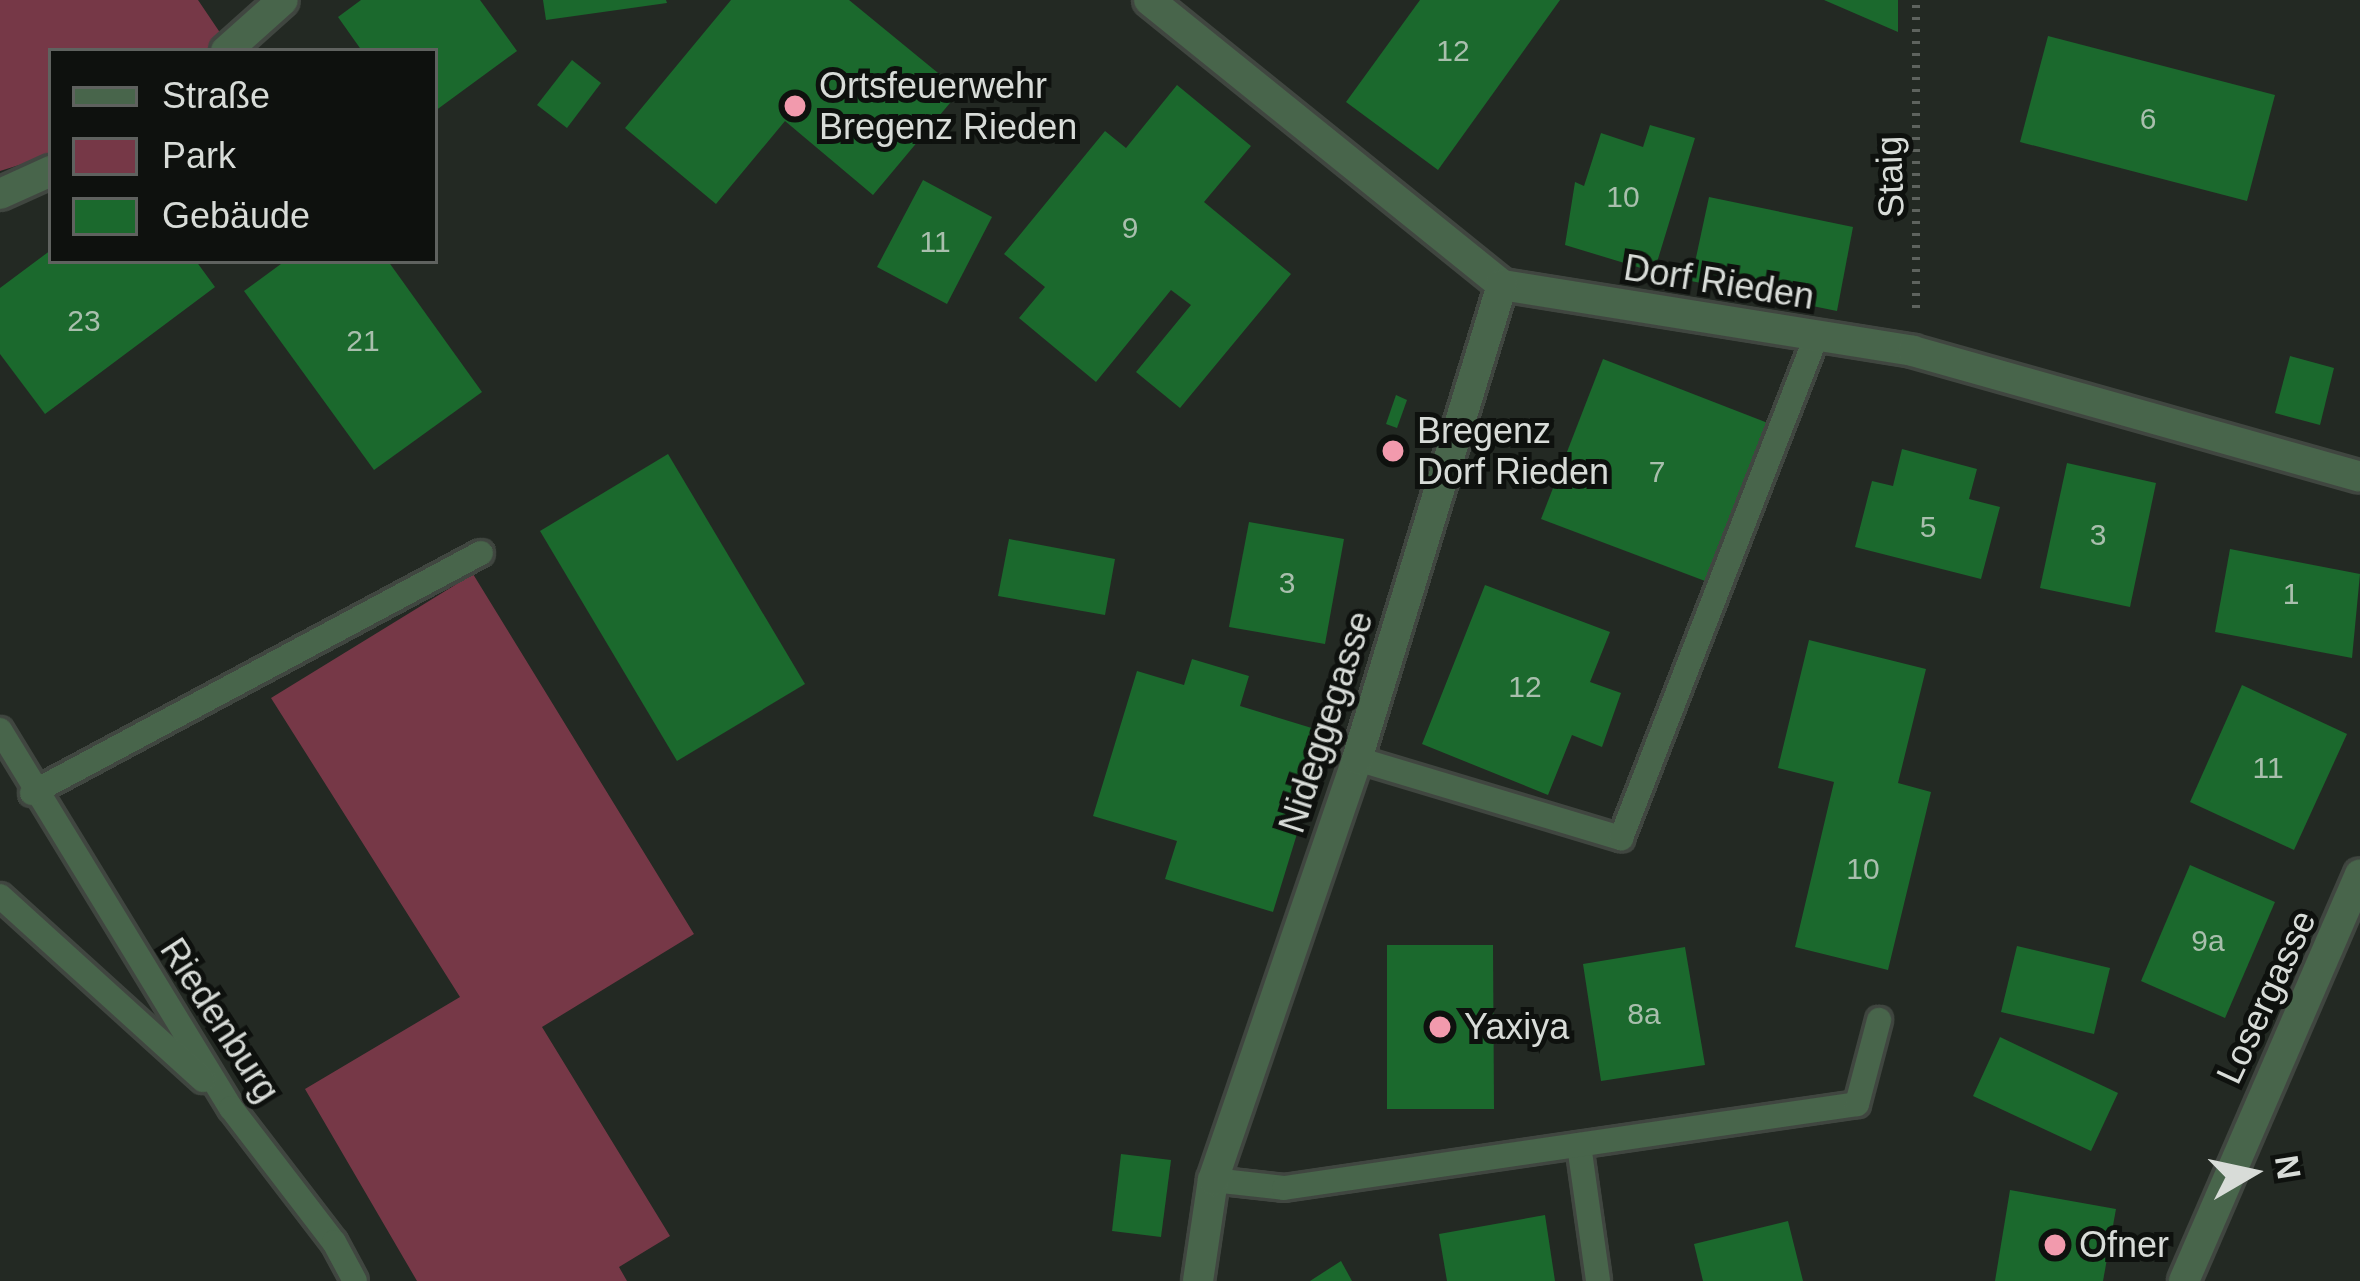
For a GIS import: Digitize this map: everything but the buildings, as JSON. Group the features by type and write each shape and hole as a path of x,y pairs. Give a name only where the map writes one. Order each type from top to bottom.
{"street":[{"path":"229,48 283,0"},
{"name":"Dorf Rieden","path":"1150,0 1502,285 1913,351 2360,477"},
{"path":"0,194 46,174"},
{"name":"Nideggegasse","path":"1198,1281 1213,1180 1357,759 1502,285"},
{"name":"Losergasse","path":"2184,1281 2360,875"}],"lane":[{"path":"1357,759 1621,838 1816,337"},
{"path":"32,793 481,553"},
{"name":"Riedenburg","path":"0,730 32,793 231,1108 334,1242 355,1281"},
{"path":"0,896 231,1108"},
{"path":"1213,1180 1284,1188 1856,1104 1879,1020"},
{"path":"1579,1145 1598,1281"}],"path":[{"name":"Staig","path":"1913,351 1921,202 1916,0"}],"green space":[{"path":"0,0 198,0 225,40 213,48 48,48 48,156 0,171"},
{"path":"473,574 694,934 542,1027 670,1236 619,1267 627,1281 417,1281 305,1089 460,997 271,698"}],"place":[{"name":"Ortsfeuerwehr Bregenz Rieden","path":"795,106"},
{"name":"Bregenz Dorf Rieden","path":"1393,451"},
{"name":"Yaxiya","path":"1440,1027"},
{"name":"Ofner","path":"2055,1245"}]}
